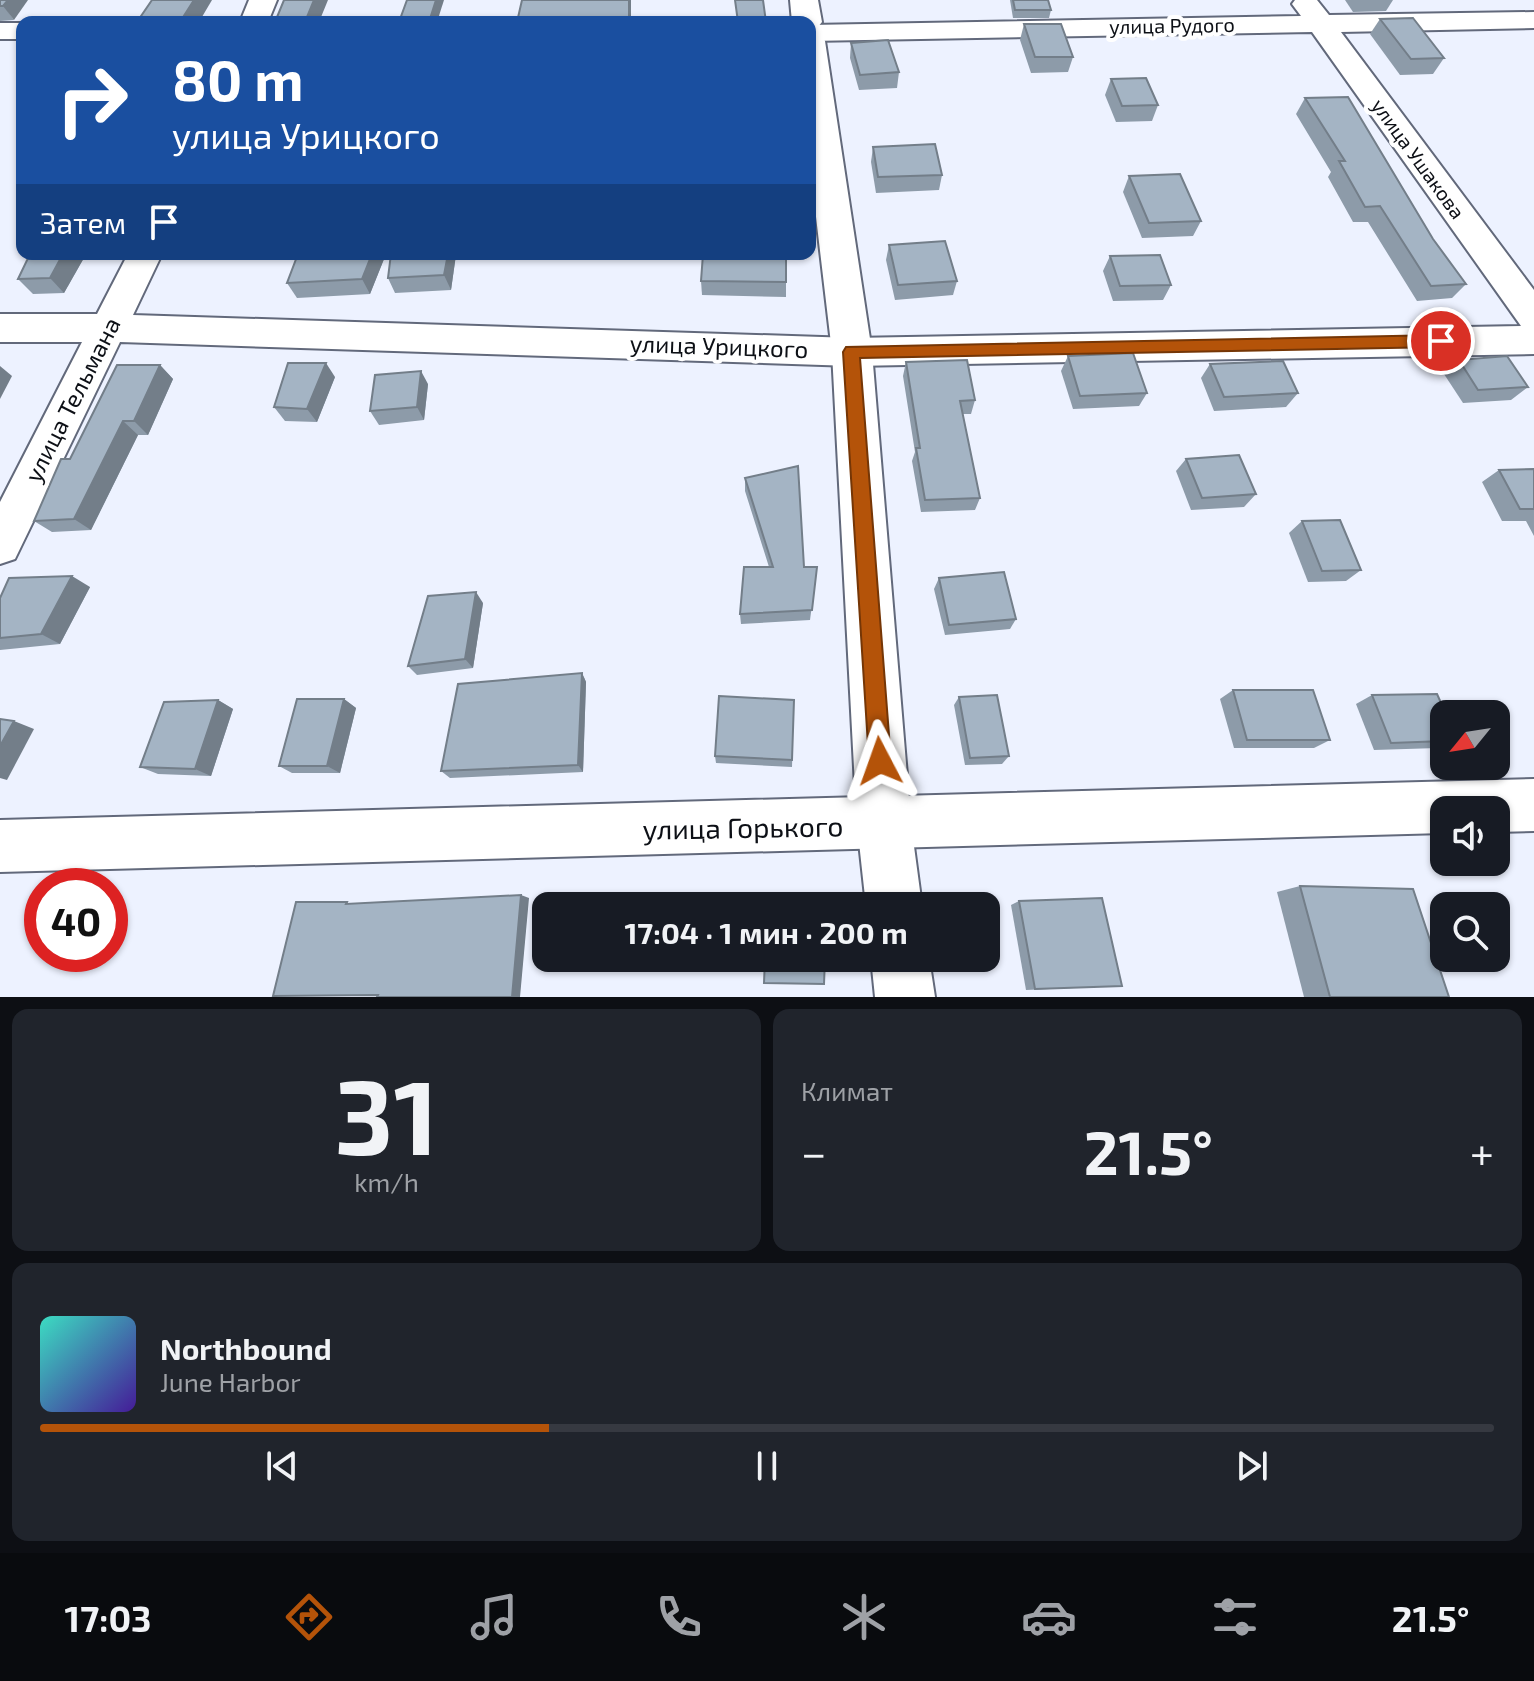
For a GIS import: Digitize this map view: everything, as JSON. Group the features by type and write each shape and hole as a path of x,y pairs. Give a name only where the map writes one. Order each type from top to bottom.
{"street":[{"name":"улица Рудого","path":"816,33 1311,11 1534,20"},
{"name":"улица Ушакова","path":"1311,11 1534,317"},
{"path":"816,85 852,352 884,824 892,892"},
{"name":"улица Тельмана","path":"0,545 142,260"},
{"name":"улица Урицкого","path":"0,328 110,328 852,352 1534,340"},
{"name":"улица Горького","path":"0,846 1534,805"},
{"path":"902,972 905,997"}],"building":[{"path":"152,0 194,0 184,16 141,16"},
{"path":"284,0 314,0 307,16 277,16"},
{"path":"407,0 436,0 431,16 401,16"},
{"path":"522,0 629,0 629,16 518,16"},
{"path":"735,0 763,0 765,16 737,16"},
{"path":"1013,0 1048,0 1051,10 1015,10"},
{"path":"1413,18 1444,58 1411,59 1380,19"},
{"path":"1024,24 1061,24 1073,57 1035,57"},
{"path":"888,40 899,72 860,75 851,43"},
{"path":"1146,78 1158,105 1122,106 1111,79"},
{"path":"1348,97 1433,239 1466,284 1431,286 1380,206 1365,207 1339,161 1345,161 1305,98"},
{"path":"935,144 942,175 878,177 873,147"},
{"path":"1180,174 1201,221 1149,223 1129,176"},
{"path":"945,241 957,281 898,285 889,245"},
{"path":"1160,255 1171,285 1120,286 1110,256"},
{"path":"27,260 60,260 50,278 18,279"},
{"path":"296,260 370,260 362,279 287,283"},
{"path":"390,260 447,260 444,275 388,278"},
{"path":"703,260 786,260 786,282 701,281"},
{"path":"1133,353 1147,393 1080,396 1068,356"},
{"path":"1507,356 1528,387 1478,390 1459,360"},
{"path":"967,360 975,400 960,401 980,498 925,500 906,362"},
{"path":"1283,361 1298,393 1224,397 1210,364"},
{"path":"288,363 326,363 307,409 274,407"},
{"path":"117,365 160,365 134,421 123,421 74,519 34,521 61,459 70,459"},
{"path":"421,371 417,407 370,411 375,375"},
{"path":"1239,455 1256,494 1202,498 1186,459"},
{"path":"798,466 804,567 817,567 812,610 740,614 744,567 773,567 745,478"},
{"path":"1534,469 1534,509 1520,509 1499,470"},
{"path":"1340,520 1361,570 1322,571 1302,521"},
{"path":"1004,572 1016,619 949,625 939,578"},
{"path":"72,576 41,634 0,638 0,598 9,578"},
{"path":"476,592 465,659 408,666 428,596"},
{"path":"582,673 578,765 441,771 458,684"},
{"path":"1233,690 1313,690 1330,740 1247,740"},
{"path":"1437,694 1440,700 1430,700 1430,742 1391,743 1372,695"},
{"path":"997,695 1009,756 970,758 959,697"},
{"path":"719,696 794,700 792,760 715,756"},
{"path":"297,699 344,699 327,766 279,766"},
{"path":"218,700 195,769 140,767 164,702"},
{"path":"0,719 14,721 0,746"},
{"path":"1300,886 1413,889 1430,940 1430,972 1441,972 1449,997 1330,997"},
{"path":"521,895 512,997 273,996 296,902 346,904"},
{"path":"1102,898 1122,986 1035,989 1019,901"},
{"path":"764,972 824,972 824,984 764,983"}],"route":[{"path":"880,761 852,352 1441,341"}]}
